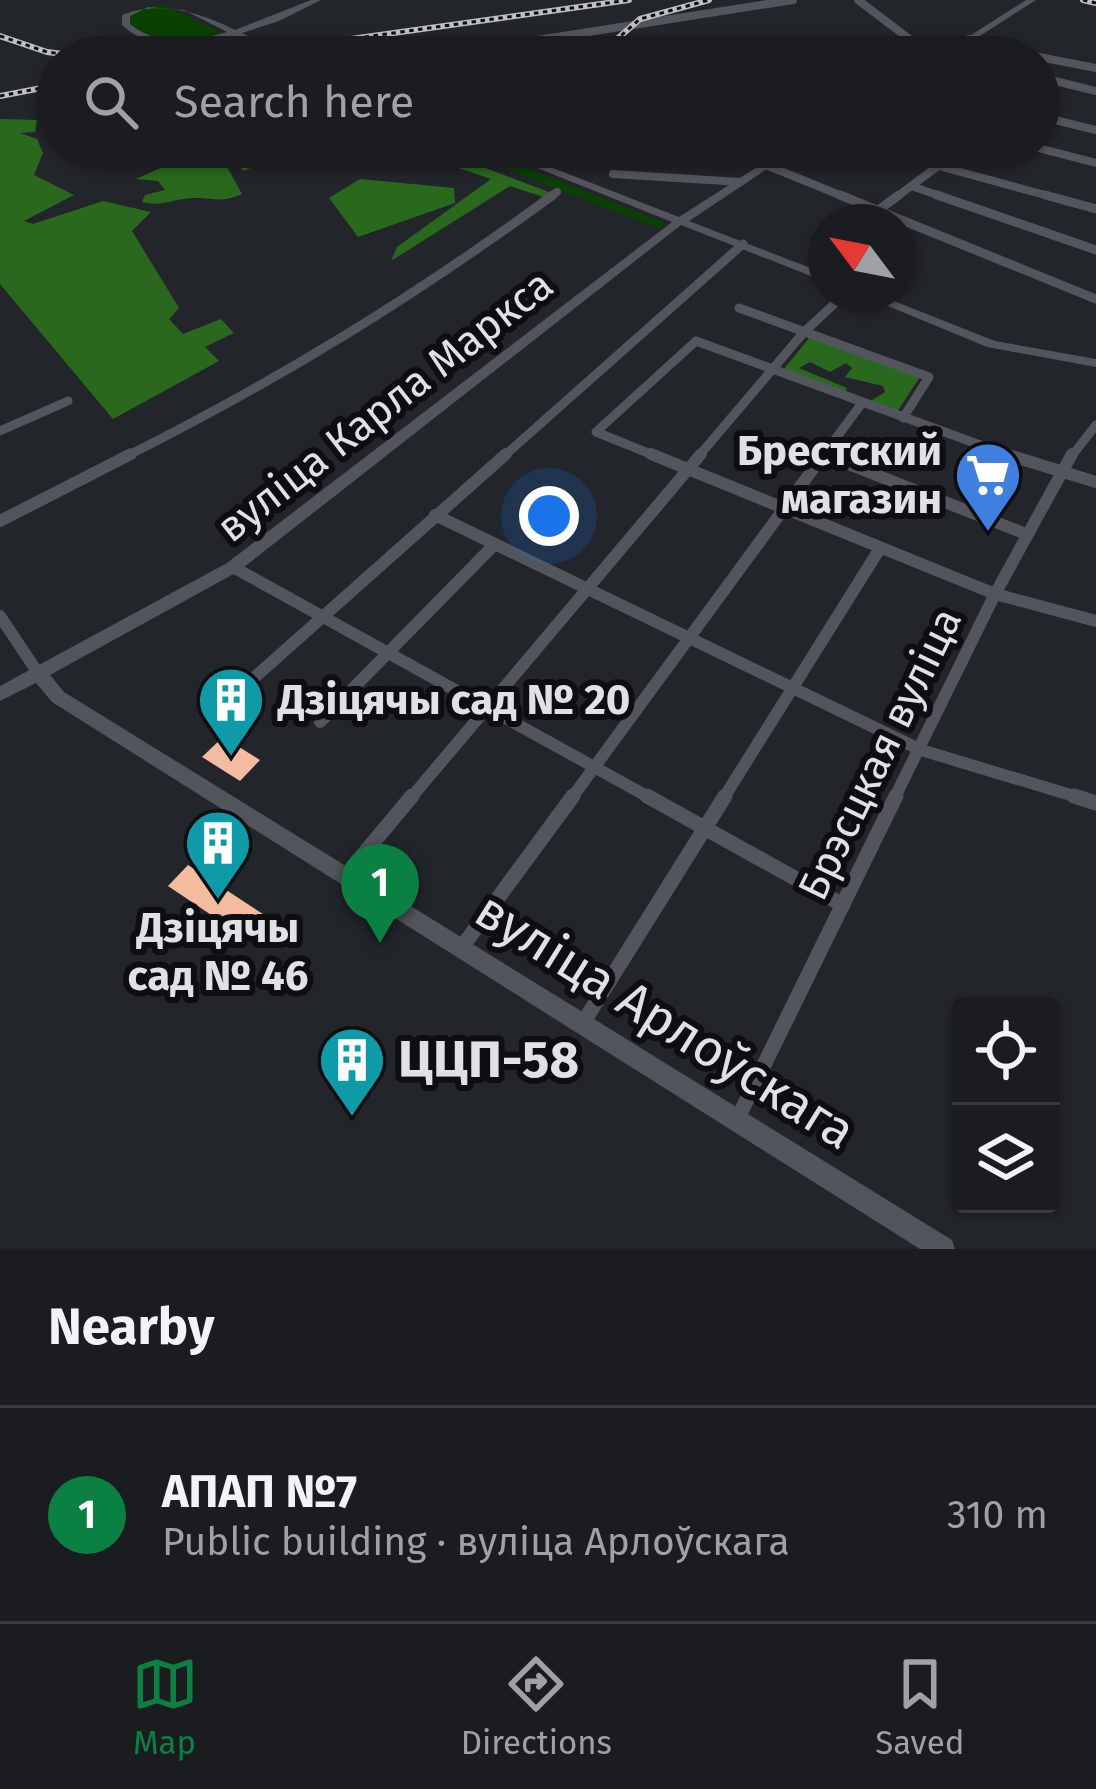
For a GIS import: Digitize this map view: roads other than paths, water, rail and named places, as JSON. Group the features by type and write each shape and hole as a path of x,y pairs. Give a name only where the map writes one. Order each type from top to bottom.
{"main road":[{"path":"121,0 115,17 119,33 126,36"},
{"path":"170,0 189,4 244,36"},
{"path":"221,36 270,28 321,0"},
{"path":"217,36 269,25 321,0"},
{"path":"974,36 1032,0"},
{"path":"143,36 126,25 126,15 138,6 189,4"},
{"path":"223,24 248,36"},
{"path":"546,168 681,219"},
{"path":"556,168 808,271"},
{"name":"вуліца Карла Маркса","path":"0,694 233,567 681,219 761,168"},
{"path":"911,312 992,344 1096,363"},
{"name":"вуліца Арлоўскага","path":"38,673 58,697 943,1249"}],"street":[{"path":"555,36 794,0"},
{"path":"858,0 905,36"},
{"path":"1060,61 1096,68"},
{"path":"1060,82 1096,91"},
{"path":"1060,121 1096,130"},
{"path":"1060,154 1096,163"},
{"path":"773,168 860,204"},
{"path":"887,204 935,168"},
{"path":"945,168 1096,209"},
{"path":"613,174 740,182"},
{"path":"910,187 1096,250"},
{"path":"0,521 281,378 435,282 557,192"},
{"path":"916,227 1096,299"},
{"path":"228,701 743,244"},
{"path":"740,308 929,377 902,418"},
{"path":"346,875 583,589 826,312"},
{"path":"1096,482 1058,475 696,340 596,432 995,594 1096,621"},
{"path":"0,431 68,401"},
{"path":"462,947 592,764 862,403"},
{"name":"Брэсцкая вуліца","path":"736,1120 1026,534 1058,475 1096,425"},
{"path":"822,454 1026,534"},
{"path":"435,515 921,750 1096,803"},
{"path":"320,722 494,545"},
{"path":"583,1023 879,550"},
{"path":"233,567 843,905"},
{"path":"0,616 38,673"}],"railway":[{"path":"372,36 629,0"},
{"path":"620,36 640,19 709,0"},
{"path":"1083,0 1096,3"},
{"path":"0,36 36,48"},
{"path":"0,96 36,89"}],"place":[{"name":"Брестский магазин","path":"988,534"},
{"name":"Дзіцячы сад № 20","path":"231,759"},
{"name":"Дзіцячы сад № 46","path":"218,902"},
{"name":"АПАП №7","path":"380,943"},
{"name":"ЦЦП-58","path":"352,1119"}]}
